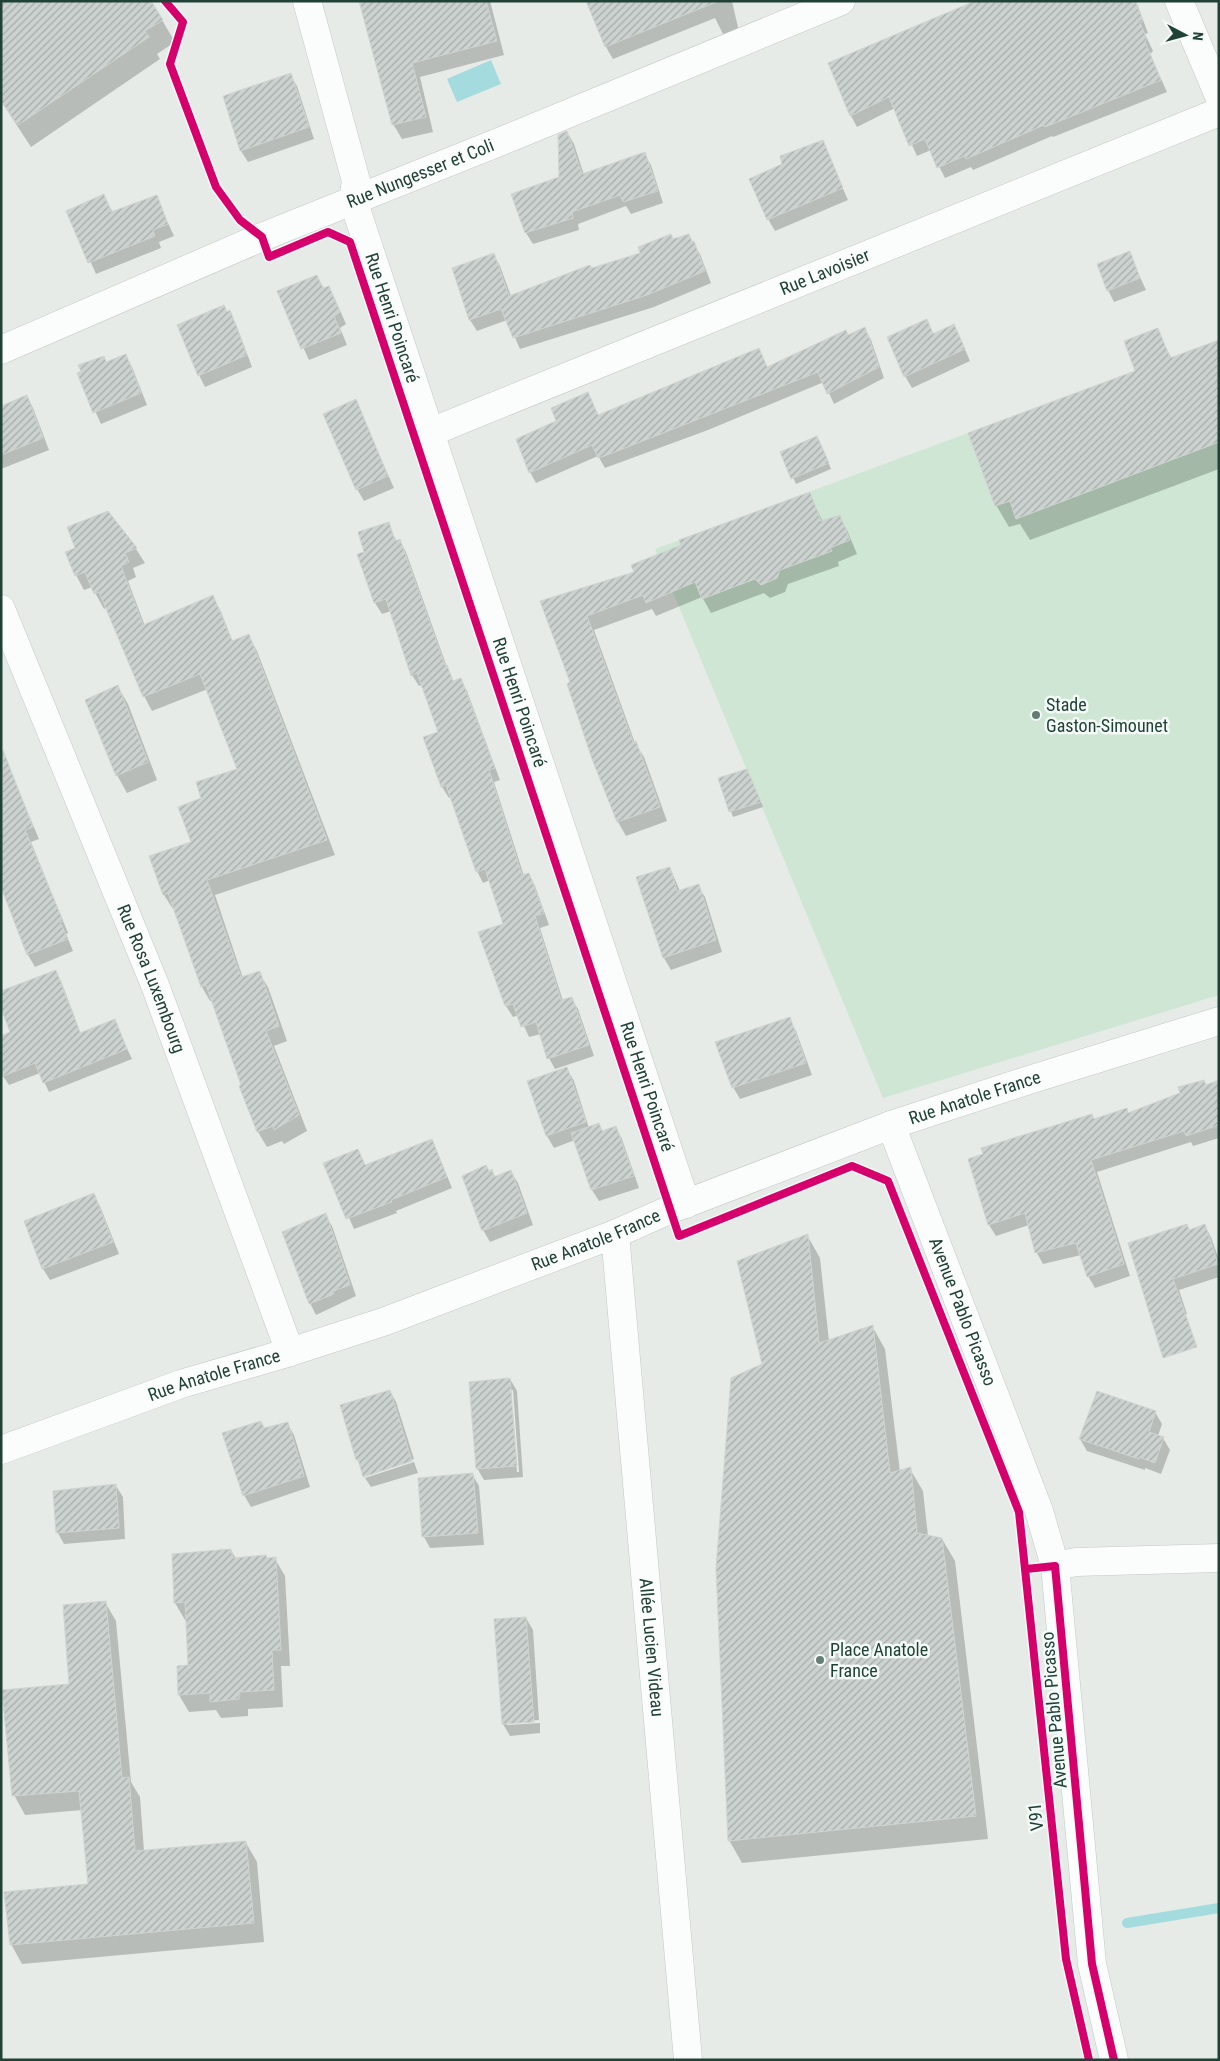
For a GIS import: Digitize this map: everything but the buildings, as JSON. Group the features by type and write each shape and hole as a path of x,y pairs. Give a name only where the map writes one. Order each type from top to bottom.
{"street":[{"path":"307,1 356,181 353,200"},
{"name":"Rue Nungesser et Coli","path":"1,350 262,237 509,138 841,1"},
{"path":"1179,1 1219,96"},
{"name":"Rue Lavoisier","path":"431,432 1219,112"},
{"name":"Rue Henri Poincaré","path":"353,200 686,1204"},
{"name":"Rue Rosa Luxembourg","path":"1,609 155,985 290,1352"},
{"name":"Rue Anatole France","path":"1,1450 182,1384 382,1322 615,1234 686,1204 891,1125 1219,1021"},
{"name":"Avenue Pablo Picasso","path":"891,1125 1039,1511 1055,1566 1092,1964 1114,2060"},
{"name":"Allée Lucien Videau","path":"615,1234 688,2060"},
{"path":"1055,1566 1076,1562 1219,1558"}],"green space":[{"path":"1219,340 1219,995 883,1098 655,549"}],"water":[{"path":"491,60 501,84 457,102 447,79"}],"waterway":[{"path":"1127,1923 1219,1908"}],"cycle path":[{"name":"V91","path":"165,1 183,22 170,64 216,187 240,220 262,237 269,257 328,232 350,242 679,1236 852,1166 888,1181 1019,1512 1066,1959 1089,2060"},
{"path":"1026,1569 1055,1566 1092,1964 1114,2060"}],"place":[{"name":"Stade Gaston-Simounet","path":"1036,715"},
{"name":"Place Anatole France","path":"820,1660"}]}
